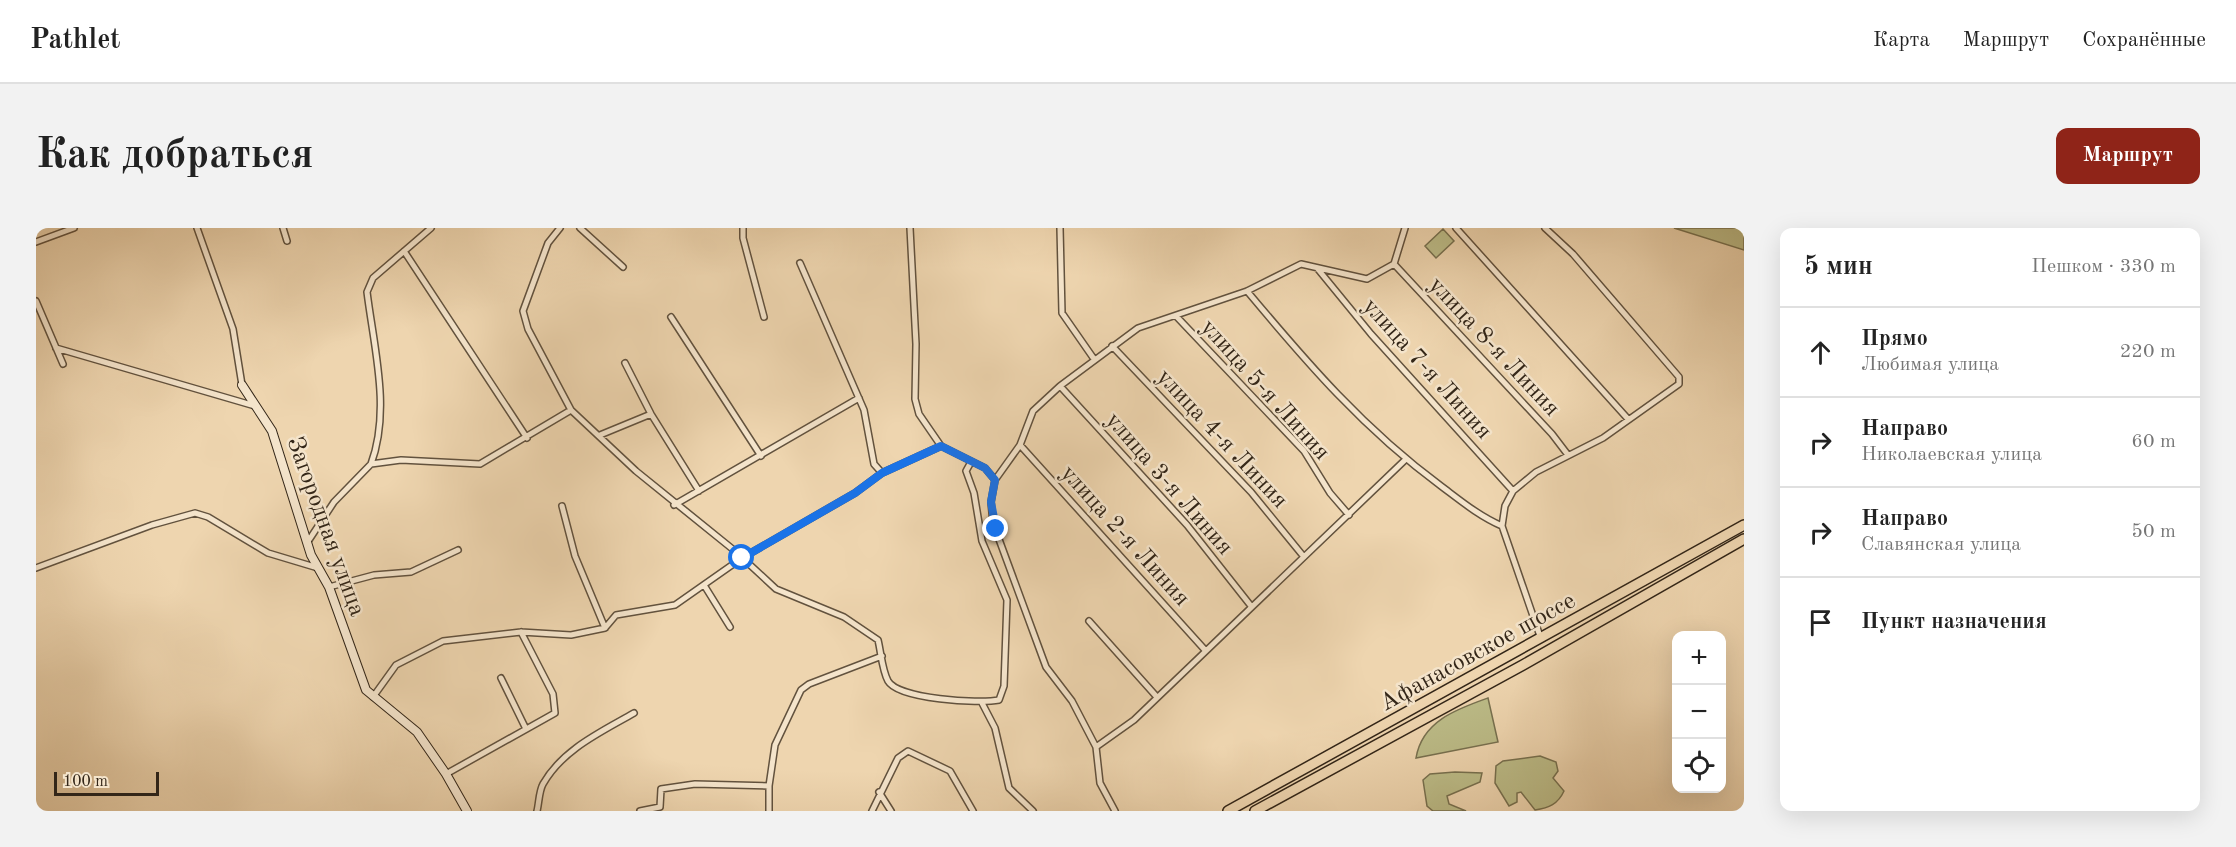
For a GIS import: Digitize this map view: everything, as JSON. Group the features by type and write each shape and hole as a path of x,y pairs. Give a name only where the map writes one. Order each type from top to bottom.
{"main road":[{"name":"Афанасовское шоссе","path":"1228,811 1744,525"},
{"name":"Афанасовское шоссе","path":"1255,811 1523,665 1744,539"}],"street":[{"path":"36,243 74,228"},
{"name":"Загородная улица","path":"197,228 233,329 242,385 272,431 307,543 329,587 358,673 373,698 404,719 417,732 446,774 467,811"},
{"path":"283,228 287,241"},
{"path":"307,543 334,502 371,464 378,445 380,425 378,368 367,292 372,278 431,228"},
{"path":"560,228 548,243 523,311 528,329 571,410 674,505 742,558 776,589 844,617 878,640 888,681 899,691 982,703 999,700 1004,686 1007,600 982,541 974,493 966,471 971,462"},
{"path":"580,228 623,267"},
{"path":"743,228 743,238 764,317"},
{"path":"909,228 916,344 915,399 919,414 941,446 985,468 995,480"},
{"path":"1060,228 1062,313 1094,359"},
{"path":"1115,811 1100,783 1096,747 1072,701 1046,667 993,524 991,502 995,480 1020,445 1033,411 1094,359 1138,328 1247,291 1301,264 1367,279 1394,264 1405,228"},
{"path":"1456,228 1628,419"},
{"path":"1541,639 1502,526 1504,506 1514,491 1536,472 1603,438 1679,384 1679,377 1581,263 1545,228"},
{"path":"404,251 527,438"},
{"path":"800,263 864,410 874,464 882,473"},
{"name":"улица 8-я Линия","path":"1394,264 1552,434 1568,455"},
{"name":"улица 7-я Линия","path":"1317,268 1371,334 1514,491"},
{"path":"1247,291 1318,377 1405,460 1485,519 1502,526"},
{"path":"36,301 63,364"},
{"name":"улица 5-я Линия","path":"1176,316 1304,451 1330,493 1349,515"},
{"path":"671,317 761,456"},
{"name":"улица 4-я Линия","path":"1112,346 1251,492 1304,557"},
{"path":"56,348 256,406"},
{"path":"625,363 651,414 699,491"},
{"name":"улица 3-я Линия","path":"1060,386 1187,525 1251,606"},
{"path":"674,505 859,398"},
{"path":"371,464 401,460 480,464 571,410"},
{"path":"600,435 651,414"},
{"name":"улица 2-я Линия","path":"1020,445 1205,650"},
{"path":"373,698 396,665 443,641 521,632 570,635 604,628 616,615 675,604 742,558 855,493 882,473 941,446"},
{"path":"1096,747 1134,720 1156,696 1405,460"},
{"path":"562,506 575,556 604,628"},
{"path":"36,568 152,525 195,513 208,517 268,553 318,568"},
{"path":"329,587 374,575 411,572 458,550"},
{"path":"704,585 730,627"},
{"path":"1089,621 1156,696"},
{"path":"446,774 555,713 553,694 521,632"},
{"path":"769,811 769,786 775,746 801,690 809,684 882,656"},
{"path":"501,678 526,729"},
{"path":"982,703 995,729 1009,788 1033,811"},
{"path":"537,811 542,785 561,762 576,747 634,713"},
{"path":"872,811 879,792 898,758 902,753 914,752 950,771 973,811"},
{"path":"640,811 660,807 661,789 695,784 769,786"},
{"path":"879,792 891,811"}],"green space":[{"path":"1674,228 1744,228 1744,250"},
{"path":"1443,229 1454,241 1436,258 1425,246"},
{"path":"1488,698 1498,742 1416,758 1425,735 1433,726 1453,712"},
{"path":"1540,756 1556,762 1558,771 1553,778 1564,791 1562,795 1552,805 1535,810 1521,792 1517,793 1517,802 1509,806 1495,783 1496,766 1503,761"},
{"path":"1482,773 1480,782 1447,796 1449,804 1466,811 1433,811 1427,806 1423,780 1430,774"}],"route":[{"path":"742,558 855,493 882,473 941,446 985,468 995,480 991,502 993,524 996,529"}]}
